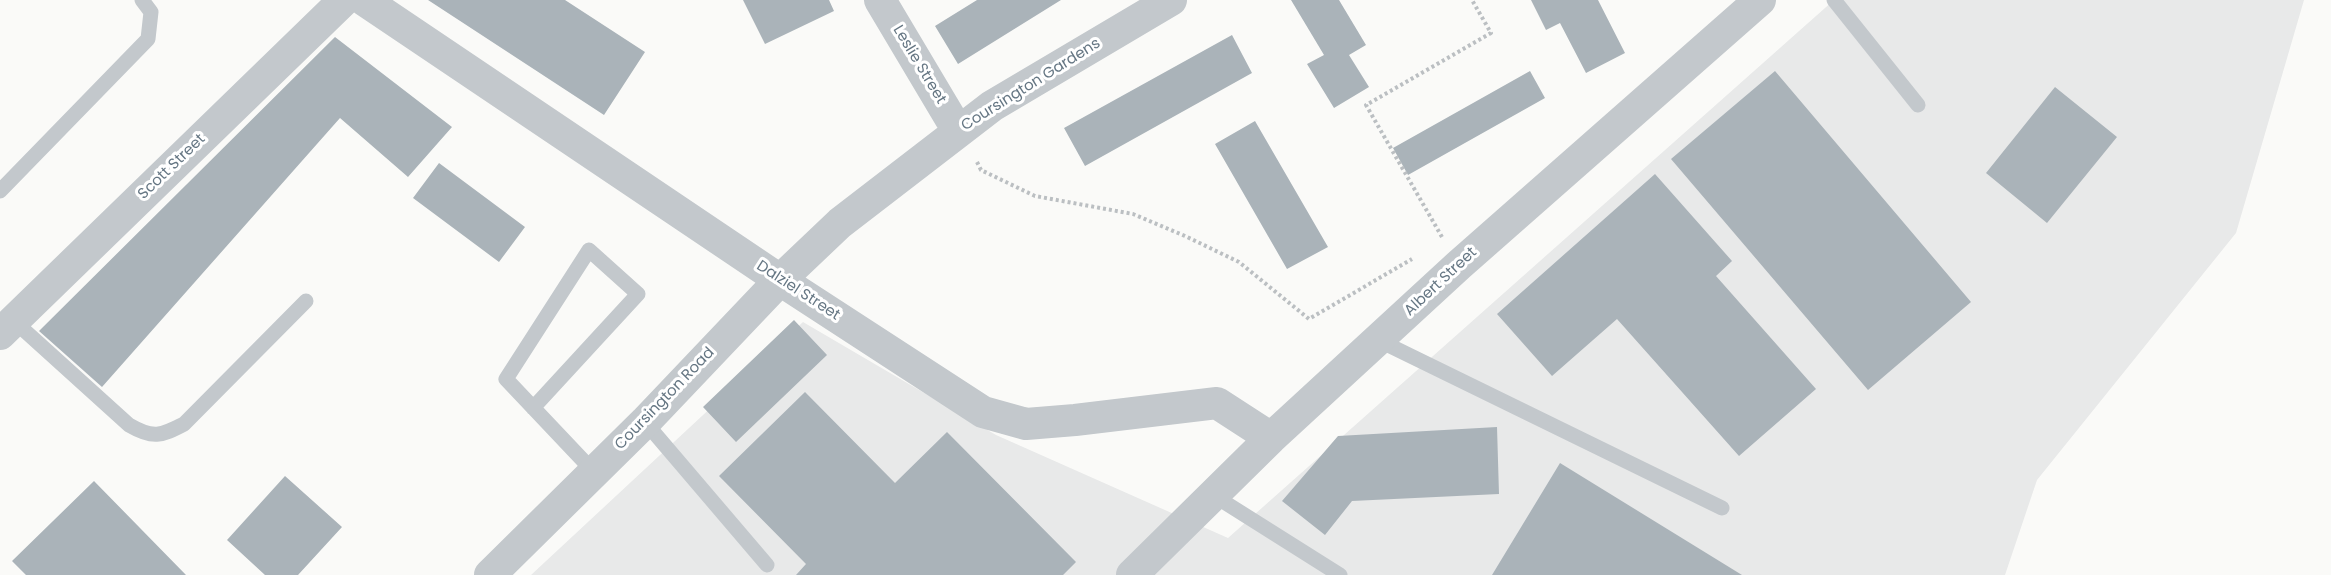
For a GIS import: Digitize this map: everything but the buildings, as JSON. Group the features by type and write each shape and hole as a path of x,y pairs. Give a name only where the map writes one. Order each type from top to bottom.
{"street":[{"name":"Scott Street","path":"7,327 344,0"},
{"name":"Dalziel Street","path":"364,0 780,280 983,412 1026,424 1218,403 1271,438"},
{"name":"Leslie Street","path":"880,0 958,131"},
{"name":"Coursington Gardens","path":"840,223 992,106 1171,0"},
{"name":"Albert Street","path":"1132,575 1271,438 1459,265 1760,0"},
{"name":"Coursington Road","path":"490,575 645,422 780,280 840,223"}],"lane":[{"path":"0,191 148,39 151,12 142,0"},
{"path":"1834,0 1918,105"},
{"path":"533,408 638,294 589,250 506,379 533,408 594,472"},
{"path":"7,327 129,425 146,435 164,435 184,424 306,301"},
{"path":"1378,340 1722,508"},
{"path":"645,422 767,565"},
{"path":"1213,495 1340,575"}],"path":[{"path":"1459,265 1366,105 1491,33 1472,0"},
{"path":"958,131 981,170 1035,196 1133,214 1185,236 1239,262 1309,319 1412,258"}],"shaded area":[{"path":"1834,0 2304,0 2236,233 2037,480 2005,575 531,575 803,322 996,435 1228,538"}]}
